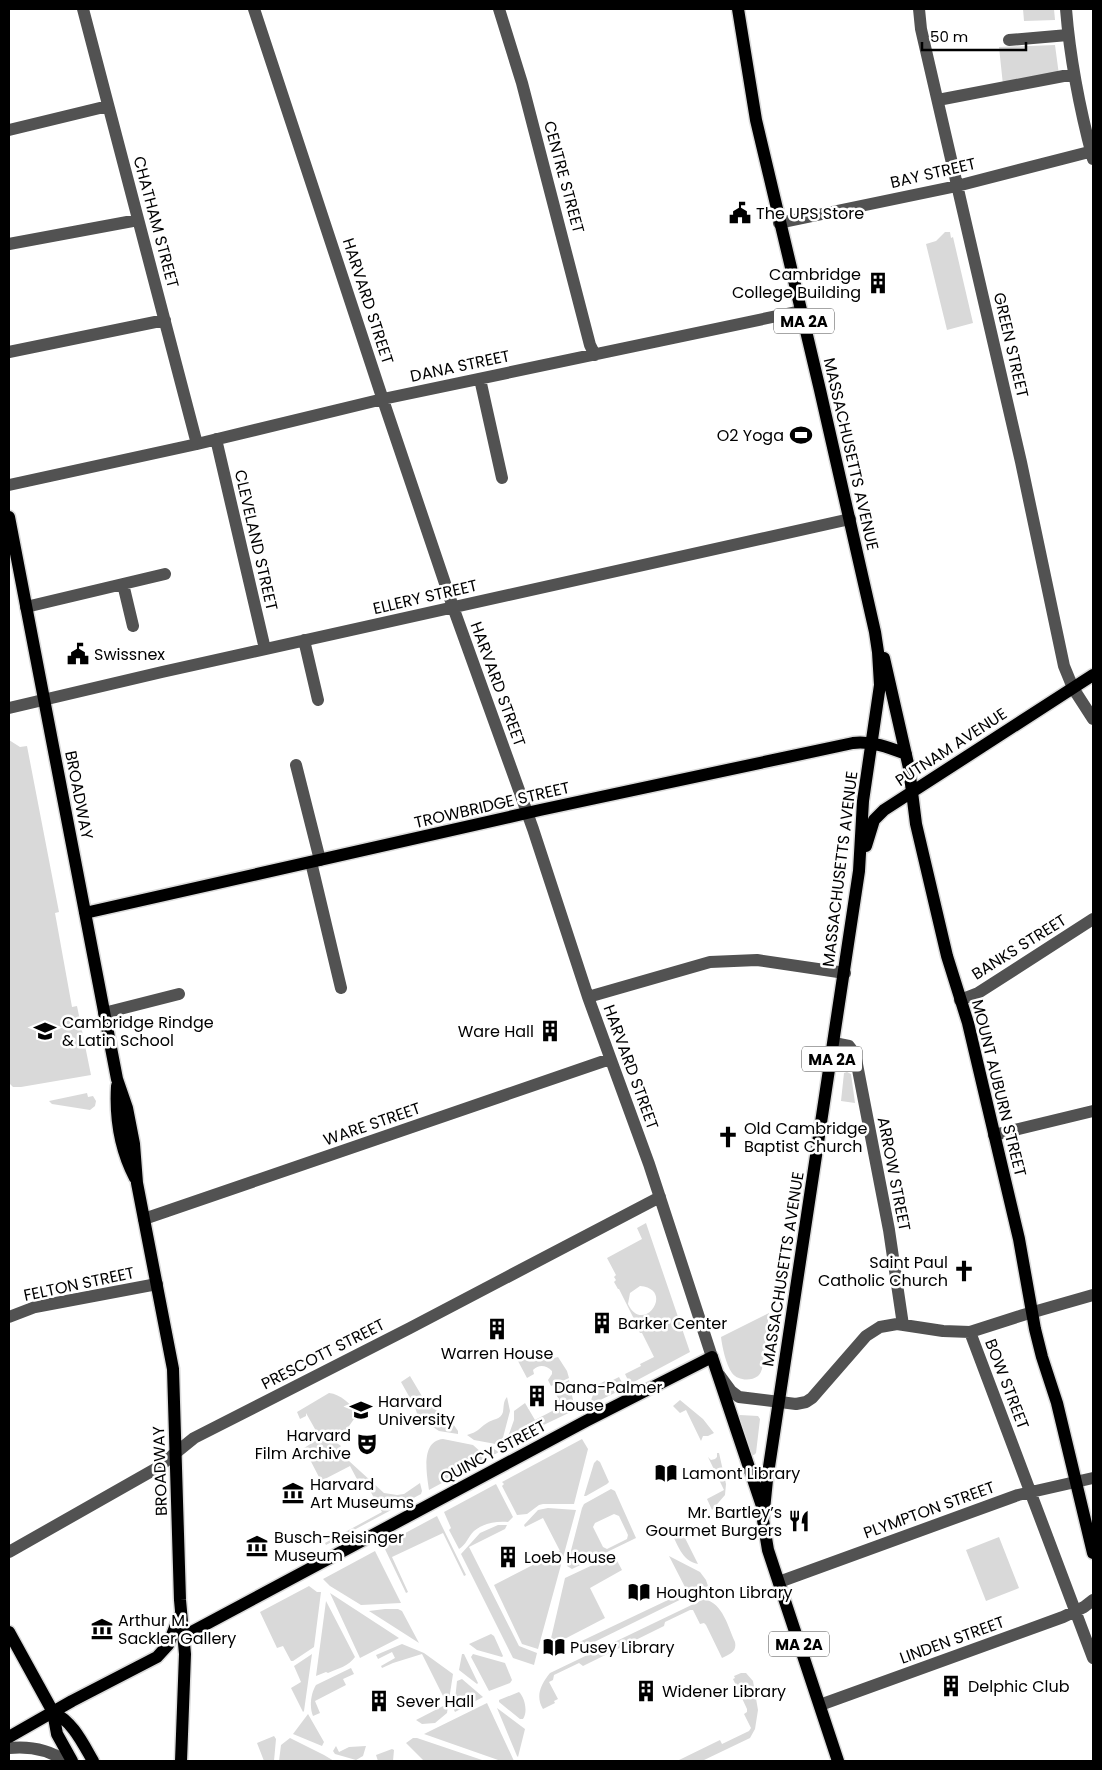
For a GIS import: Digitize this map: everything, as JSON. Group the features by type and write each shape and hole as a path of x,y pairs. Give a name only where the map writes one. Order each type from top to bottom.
{"main road":[{"name":"MASSACHUSETTS AVENUE","path":"738,9 756,120 779,223 802,311 875,632 880,685 863,801 859,871 845,973 779,1401 764,1511 764,1535 838,1761"},
{"name":"BROADWAY","path":"9,517 117,1079 116,1110 119,1131 125,1156 137,1183 172,1369 181,1613 185,1654 181,1761"},
{"name":"MOUNT AUBURN STREET","path":"875,632 889,674 909,768 914,816 947,956 994,1135 1022,1251 1041,1353 1058,1403 1093,1553"},
{"name":"PUTNAM AVENUE","path":"859,871 874,820 887,807 1093,675"},
{"name":"TROWBRIDGE STREET","path":"85,912 527,813 852,744 872,743 906,754"},
{"name":"HARVARD STREET","path":"714,1363 764,1511"},
{"name":"QUINCY STREET","path":"184,1636 586,1421 714,1363"},
{"path":"9,1737 160,1655 168,1645 181,1613"},
{"path":"9,1632 53,1712 57,1734 72,1761"},
{"path":"53,1712 64,1718 71,1726 93,1761"}],"street":[{"name":"CHATHAM STREET","path":"82,9 197,444"},
{"name":"HARVARD STREET","path":"254,9 453,607 527,813 588,997 660,1197 714,1363 726,1385 737,1395 746,1398 779,1401"},
{"name":"CENTRE STREET","path":"500,9 522,83 590,345 595,355"},
{"name":"GREEN STREET","path":"919,9 957,186 1021,462 1064,666 1073,688 1093,719"},
{"path":"1066,9 1074,74 1093,154"},
{"path":"1009,40 1068,35"},
{"path":"938,100 1074,74"},
{"path":"9,130 108,106"},
{"name":"BAY STREET","path":"779,223 957,186 1093,154"},
{"path":"9,244 138,220"},
{"name":"DANA STREET","path":"9,485 197,444 383,399 802,311"},
{"path":"9,352 165,320"},
{"path":"480,378 502,478"},
{"name":"CLEVELAND STREET","path":"216,439 265,649"},
{"name":"ELLERY STREET","path":"9,708 304,640 850,519"},
{"path":"26,607 165,574"},
{"path":"123,584 133,626"},
{"path":"304,640 318,700"},
{"path":"296,765 341,988"},
{"name":"BANKS STREET","path":"960,1000 978,993 1093,919"},
{"path":"588,997 710,962 756,960 845,973"},
{"path":"104,1014 179,994"},
{"name":"ARROW STREET","path":"834,1043 849,1046 855,1054 889,1230 903,1325"},
{"name":"WARE STREET","path":"144,1219 610,1059"},
{"path":"994,1135 1093,1111"},
{"name":"PRESCOTT STREET","path":"9,1552 156,1468 194,1438 410,1328 660,1197"},
{"name":"FELTON STREET","path":"9,1317 35,1307 157,1284"},
{"path":"970,1332 1093,1295"},
{"name":"BOW STREET","path":"779,1401 799,1404 809,1401 872,1330 888,1325 903,1325 952,1332 970,1332 1093,1658"},
{"name":"PLYMPTON STREET","path":"779,1582 1018,1495 1093,1478"},
{"name":"LINDEN STREET","path":"820,1705 1076,1612 1093,1600"},
{"path":"9,1748 42,1750 65,1761"}],"shaded area":[{"path":"1023,9 1054,9 1055,20 1024,21"},
{"path":"1055,45 1059,75 1003,85 999,47"},
{"path":"945,232 950,232 951,238 953,237 973,323 947,330 926,244 936,241"},
{"path":"9,740 20,747 27,746 59,912 55,913 72,1007 77,1006 91,1075 21,1087 13,1087 9,1083"},
{"path":"844,1073 851,1074 855,1103 841,1101"},
{"path":"87,1093 88,1097 93,1096 96,1101 95,1106 90,1110 52,1104 49,1101"},
{"path":"646,1223 690,1352 630,1384 625,1374 654,1357 614,1282 616,1275 607,1258 642,1239 637,1228","holes":["640,1286 650,1289 655,1295 656,1301 653,1308 648,1313 641,1315 634,1313 628,1304 630,1293"]},
{"path":"769,1313 761,1372 758,1376 751,1379 737,1377 732,1373 728,1365 721,1337"},
{"path":"537,1352 547,1360 558,1357 569,1378 551,1386 548,1380 552,1371 542,1366 535,1368 533,1370 534,1374 527,1378 518,1361"},
{"path":"410,1376 426,1403 451,1421 458,1434 439,1431 418,1417 415,1407 401,1382"},
{"path":"619,1377 625,1388 592,1404 593,1395 585,1391 605,1381 607,1383"},
{"path":"569,1380 573,1400 562,1405 553,1389"},
{"path":"329,1393 341,1398 359,1412 337,1443 341,1446 337,1450 384,1493 404,1494 420,1483 422,1491 421,1494 326,1545 325,1543 382,1512 364,1480 359,1483 350,1466 321,1481 304,1448 320,1438 306,1413 306,1416 300,1419 297,1412"},
{"path":"507,1397 510,1411 501,1445 474,1440 467,1435 500,1417"},
{"path":"680,1400 703,1419 714,1433 703,1436 701,1441 686,1410 680,1413 673,1406"},
{"path":"525,1403 535,1420 558,1408 563,1410 574,1404 577,1409 510,1441 508,1437 514,1420 514,1411"},
{"path":"740,1415 758,1416 760,1419 756,1453 754,1455 751,1455 738,1417"},
{"path":"443,1439 473,1445 482,1453 492,1448 499,1452 429,1490 426,1468 428,1452 436,1441"},
{"path":"582,1439 588,1449 574,1504 543,1504 527,1514 517,1515 502,1486 504,1484 502,1482"},
{"path":"717,1453 719,1453 726,1484 725,1495 712,1510 707,1499 724,1490 708,1457 711,1460 715,1459"},
{"path":"597,1460 600,1462 609,1482 584,1496 594,1463"},
{"path":"496,1484 513,1517 508,1522 490,1523 478,1528 459,1549 449,1530 451,1528 444,1512"},
{"path":"611,1489 615,1491 636,1538 572,1569 567,1566 584,1504","holes":["614,1514 619,1516 628,1535 627,1539 607,1549 603,1547 593,1527 595,1523"]},
{"path":"548,1508 576,1510 538,1649 522,1644 494,1585 560,1551 543,1518 525,1527 524,1525 538,1510"},
{"path":"437,1516 466,1575 464,1576 443,1533 392,1557 408,1592 406,1593 383,1545"},
{"path":"498,1525 507,1525 505,1529 469,1547 519,1646 537,1653 534,1665 513,1658 461,1554 480,1533"},
{"path":"679,1526 698,1564 684,1556 678,1546 671,1531"},
{"path":"999,1537 1019,1588 986,1601 966,1550"},
{"path":"375,1551 401,1603 361,1605 330,1586 323,1579"},
{"path":"614,1555 622,1570 590,1588 605,1618 549,1647 565,1578"},
{"path":"669,1556 700,1572 708,1586 578,1650 571,1646 687,1591"},
{"path":"309,1586 317,1592 321,1592 314,1647 291,1661 283,1646 277,1648 260,1612"},
{"path":"330,1593 399,1638 360,1658"},
{"path":"704,1599 716,1605 727,1623 735,1642 735,1648 730,1654 722,1658 706,1625 704,1623 700,1624 693,1610 690,1610 665,1622 664,1626 583,1666 579,1663 554,1675 553,1680 549,1682 558,1699 554,1701 555,1703 543,1709 539,1695 544,1681 550,1673"},
{"path":"326,1601 355,1657 343,1667 316,1676"},
{"path":"398,1609 402,1611 419,1643 369,1611"},
{"path":"491,1634 494,1636 502,1657 477,1650 469,1644"},
{"path":"402,1644 424,1653 453,1674 447,1713 435,1723 422,1724 416,1720 447,1704 422,1654 382,1668 381,1666 395,1658 392,1652 378,1659 376,1655"},
{"path":"312,1654 303,1712 291,1688 301,1682 294,1666"},
{"path":"462,1654 464,1654 477,1684 459,1670"},
{"path":"473,1654 505,1663 512,1680 510,1683 489,1691 471,1657"},
{"path":"351,1668 354,1674 343,1679 346,1685 315,1701 320,1713 313,1716 311,1700 316,1685"},
{"path":"746,1673 753,1681 758,1710 755,1729 750,1738 702,1761 677,1761 720,1740 722,1744 749,1731 751,1728 744,1714 747,1712 747,1709 733,1679 735,1678 734,1676"},
{"path":"462,1679 483,1697 455,1712 457,1681"},
{"path":"519,1692 525,1705 525,1716 523,1719 520,1719 499,1702 499,1700"},
{"path":"487,1703 514,1761 501,1761 424,1734"},
{"path":"497,1708 525,1729 518,1757 517,1756"},
{"path":"308,1714 324,1742 322,1746 293,1734"},
{"path":"274,1736 276,1739 274,1761 264,1761 257,1743"},
{"path":"290,1738 334,1761 279,1761 281,1745"},
{"path":"413,1738 485,1761 424,1761 406,1743"},
{"path":"336,1746 339,1752 349,1747 366,1746 363,1756 356,1760 335,1754 333,1751"},
{"path":"394,1750 393,1761 378,1761 376,1755"}],"place":[{"name":"The UPS Store","path":"740,213"},
{"name":"Cambridge College Building","path":"878,283"},
{"name":"O2 Yoga","path":"801,435"},
{"name":"Swissnex","path":"78,654"},
{"name":"Cambridge Rindge & Latin School","path":"45,1031"},
{"name":"Ware Hall","path":"550,1031"},
{"name":"Old Cambridge Baptist Church","path":"728,1137"},
{"name":"Saint Paul Catholic Church","path":"964,1271"},
{"name":"Barker Center","path":"602,1323"},
{"name":"Warren House","path":"497,1329"},
{"name":"Dana-Palmer House","path":"537,1396"},
{"name":"Harvard University","path":"361,1410"},
{"name":"Harvard Film Archive","path":"367,1444"},
{"name":"Lamont Library","path":"666,1473"},
{"name":"Harvard Art Museums","path":"293,1493"},
{"name":"Mr. Bartley’s Gourmet Burgers","path":"799,1521"},
{"name":"Busch-Reisinger Museum","path":"257,1546"},
{"name":"Loeb House","path":"508,1557"},
{"name":"Houghton Library","path":"639,1592"},
{"name":"Arthur M. Sackler Gallery","path":"102,1629"},
{"name":"Pusey Library","path":"554,1647"},
{"name":"Delphic Club","path":"951,1686"},
{"name":"Widener Library","path":"646,1691"},
{"name":"Sever Hall","path":"379,1701"}]}
